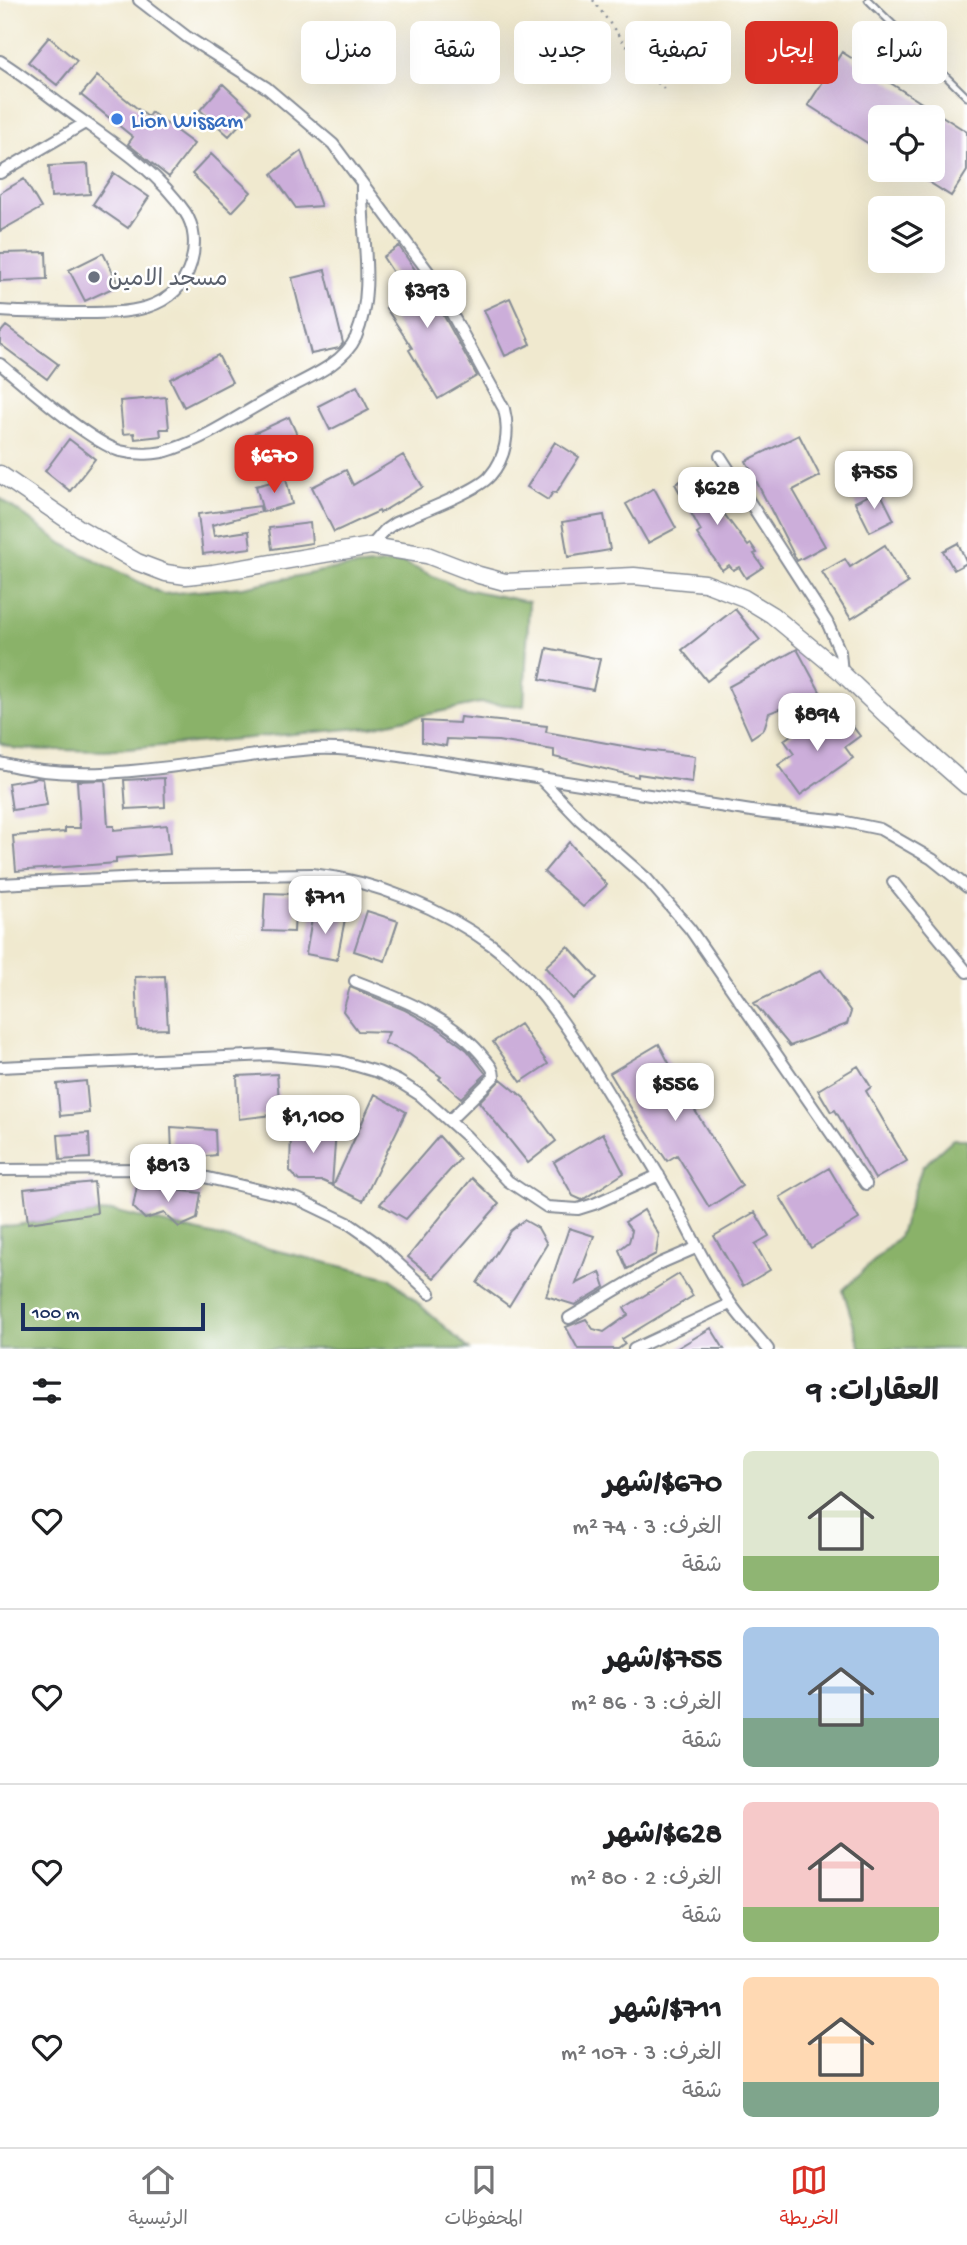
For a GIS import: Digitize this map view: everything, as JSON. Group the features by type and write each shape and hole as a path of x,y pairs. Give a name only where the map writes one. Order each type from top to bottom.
{"street":[{"path":"139,0 187,37 286,102 333,144 429,274 505,409 508,424 507,443 490,477 471,489 395,523 385,530 371,547"},
{"path":"0,61 146,169 187,215 194,234 195,251 181,286 168,298 138,311 0,311"},
{"path":"0,173 85,123"},
{"path":"0,365 68,418 107,445 119,450 136,454 171,450 216,428 323,369 346,353 362,318 366,295 362,185"},
{"path":"720,456 827,622 840,652 842,673"},
{"path":"0,474 79,528 137,562 166,573 186,576 213,573 371,547 427,555 505,582 634,576 705,583 744,597 772,615 842,673 967,786"},
{"path":"0,763 40,770 120,771 305,749 414,758 880,829 932,859 967,887"},
{"path":"539,776 580,820 647,879 690,929 866,1184"},
{"path":"0,884 162,876 312,874 357,882 424,906 454,921 494,947 555,1013 659,1175 730,1304 768,1349"},
{"path":"893,882 967,972"},
{"path":"355,981 434,1016 464,1035 494,1070 494,1077 449,1121"},
{"path":"0,1067 271,1055 340,1061 378,1072 420,1095 508,1181 547,1207 578,1209 659,1175"},
{"path":"0,1170 149,1169 204,1177 298,1199 357,1229 399,1263 430,1293"},
{"path":"569,1318 660,1263 698,1247"},
{"path":"635,1349 730,1304"}],"lane":[{"path":"868,0 967,97"}],"path":[{"path":"593,0 640,65 666,91"}],"green space":[{"path":"0,498 63,544 163,594 243,587 332,569 402,562 460,588 529,602 524,706 479,703 371,727 105,751 16,749 0,743"},
{"path":"953,1139 967,1139 967,1349 861,1349 843,1290 899,1237 922,1167"},
{"path":"113,1211 390,1278 469,1349 0,1349 0,1227"}],"building":[{"path":"49,37 77,61 57,85 28,62"},
{"path":"842,52 852,58 852,84 892,84 925,105 868,105 868,143 808,105 821,84 838,84 838,58"},
{"path":"97,76 148,117 151,112 194,144 169,177 128,144 133,137 81,95"},
{"path":"223,84 252,111 229,136 200,110"},
{"path":"945,118 967,132 967,171 951,196 929,182 945,182"},
{"path":"301,151 321,206 296,208 272,174"},
{"path":"211,154 251,192 232,212 192,174"},
{"path":"88,164 90,194 51,197 49,166"},
{"path":"114,173 149,197 128,228 93,204"},
{"path":"24,179 41,208 0,231 0,193"},
{"path":"399,246 434,298 477,376 438,399 409,350 412,348 386,308 407,294 383,257"},
{"path":"46,252 47,279 0,281 0,253"},
{"name":"مسجد الامين","path":"103,253 119,285 85,301 69,270"},
{"path":"325,270 343,343 339,348 311,354 292,278"},
{"path":"510,298 531,344 505,356 484,310"},
{"path":"6,326 58,364 47,379 0,344 0,333"},
{"path":"218,355 232,382 184,407 170,379"},
{"path":"357,386 369,410 330,430 318,406"},
{"path":"166,397 169,429 160,429 161,436 135,439 134,433 123,434 120,401"},
{"path":"289,417 302,446 254,469 240,440"},
{"path":"799,435 820,476 793,490 825,546 797,561 746,461"},
{"path":"69,439 95,459 70,491 45,471"},
{"path":"555,442 579,457 556,493 553,492 548,500 527,487"},
{"path":"403,455 423,487 380,513 379,511 334,532 312,487 346,470 353,485"},
{"path":"701,470 725,515 748,546 751,544 763,567 746,578 739,567 733,570 729,565 722,570 697,534 701,531 675,484"},
{"path":"286,478 292,504 263,512 256,486"},
{"path":"654,488 676,528 648,543 626,504"},
{"path":"879,490 894,520 870,532 855,502"},
{"path":"260,506 261,512 212,525 214,536 249,531 251,548 203,554 198,514"},
{"path":"604,515 610,550 568,557 562,522"},
{"path":"310,523 312,543 272,549 269,528"},
{"path":"958,543 967,563 954,570 943,551"},
{"path":"885,545 908,583 851,619 822,572 845,559 850,567"},
{"path":"735,609 760,640 707,681 682,650"},
{"path":"547,648 600,659 593,690 540,679"},
{"path":"797,649 824,699 787,706 769,713 764,729 751,738 728,687"},
{"path":"845,716 860,736 845,747 853,758 800,795 778,765 794,754 784,740 811,721 820,734"},
{"path":"460,717 547,726 546,732 695,756 692,782 638,774 638,777 554,757 554,750 498,741 447,739 446,746 422,742 422,721 459,723"},
{"path":"164,778 165,807 126,809 124,780"},
{"path":"43,779 47,805 12,810 8,783"},
{"path":"105,780 108,826 114,826 114,830 167,825 170,854 116,858 116,863 16,871 13,836 65,832 65,828 80,828 77,781"},
{"path":"569,842 607,885 583,907 544,872"},
{"path":"265,893 296,894 294,932 263,931"},
{"path":"367,911 398,921 385,961 354,951"},
{"path":"313,913 345,919 337,960 306,954"},
{"path":"568,946 597,978 573,999 545,967"},
{"path":"821,970 851,1012 847,1024 790,1046 754,1003"},
{"path":"165,976 168,1029 138,1030 135,977"},
{"path":"350,987 405,1010 438,1028 467,1050 486,1074 461,1098 439,1079 441,1077 409,1054 384,1043 389,1032 358,1031 343,1011"},
{"path":"520,1024 548,1064 521,1082 493,1042"},
{"path":"659,1044 679,1085 742,1186 709,1207 677,1155 667,1161 610,1073"},
{"path":"858,1066 871,1087 866,1091 907,1161 875,1179 835,1110 831,1112 818,1090"},
{"path":"277,1074 280,1114 239,1119 237,1076"},
{"path":"501,1079 524,1098 556,1141 528,1163 479,1102"},
{"path":"86,1081 89,1113 60,1116 57,1084"},
{"path":"375,1094 406,1112 363,1201 333,1186"},
{"path":"171,1127 215,1130 216,1155 181,1159 172,1153"},
{"path":"291,1130 336,1130 332,1185 323,1181 299,1181 290,1171"},
{"path":"89,1133 90,1158 60,1160 58,1135"},
{"path":"603,1133 624,1173 582,1200 573,1196 554,1162"},
{"path":"439,1136 460,1159 406,1219 380,1204"},
{"path":"829,1168 859,1219 811,1248 780,1197"},
{"path":"472,1178 499,1204 434,1278 408,1257"},
{"path":"94,1182 97,1213 28,1223 24,1189"},
{"path":"137,1186 201,1193 197,1219 179,1227 164,1213 145,1219 133,1207"},
{"path":"644,1210 659,1235 656,1254 627,1269 619,1250 629,1242 632,1231 625,1222"},
{"path":"755,1212 769,1236 755,1244 770,1270 743,1286 714,1236"},
{"path":"524,1220 538,1228 547,1244 509,1306 477,1283 510,1231"},
{"path":"569,1228 594,1236 576,1284 600,1272 605,1287 575,1305 546,1296"},
{"path":"679,1274 693,1296 622,1339 625,1344 618,1349 578,1349 566,1327 586,1319 593,1329 604,1332 628,1315 624,1308"},
{"path":"711,1328 724,1349 676,1349"}],"place":[{"name":"Lion Wissam","path":"117,119"},
{"name":"مسجد الامين","path":"94,277"}]}
